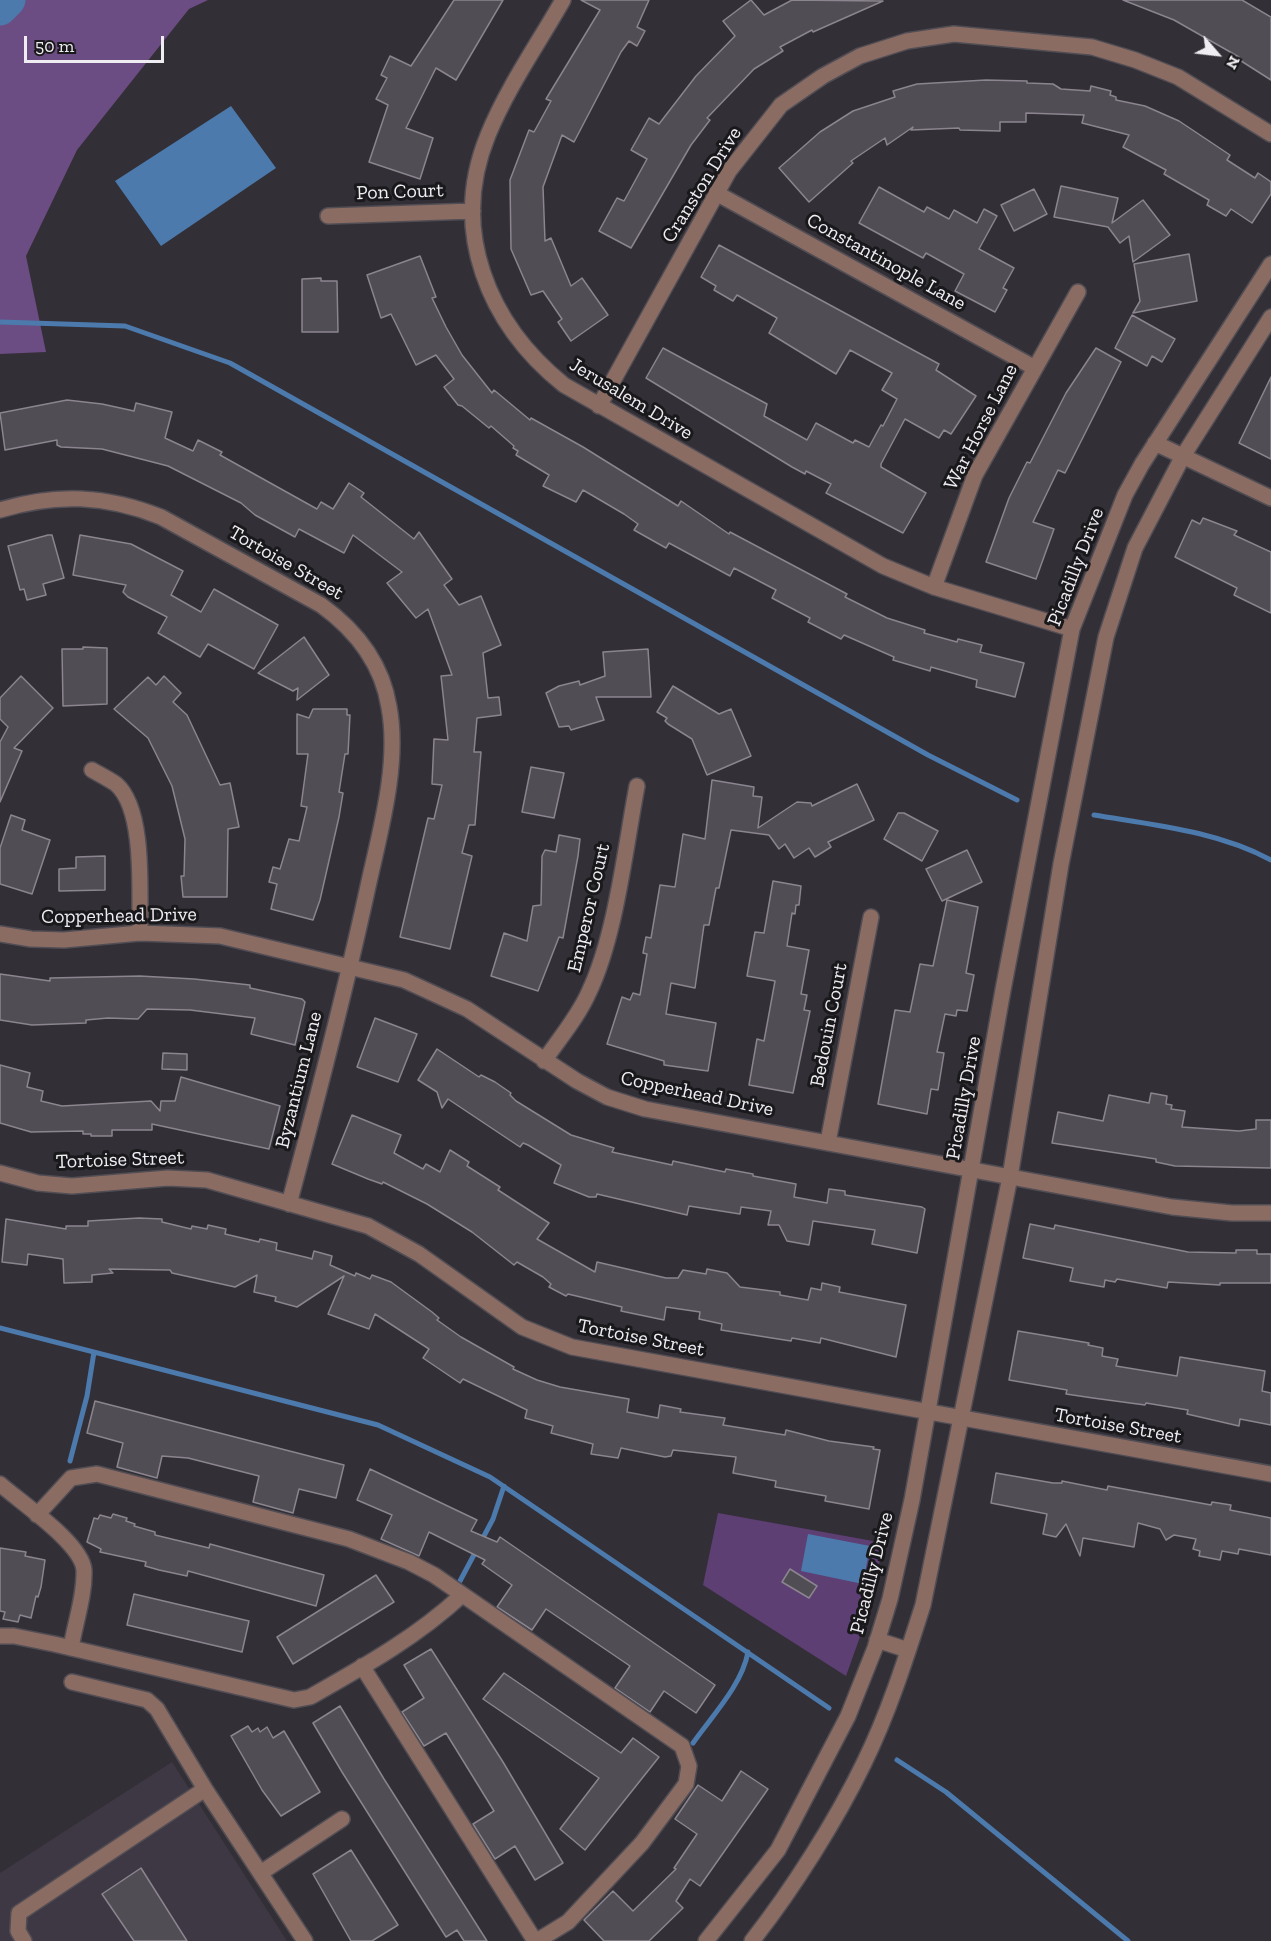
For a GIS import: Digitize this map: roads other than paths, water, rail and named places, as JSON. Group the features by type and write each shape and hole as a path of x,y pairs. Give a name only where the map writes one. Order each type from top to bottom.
{"street":[{"name":"Jerusalem Drive","path":"563,0 487,136 480,162 473,210 480,266 488,291 503,321 539,366 564,386 883,566 934,587 1072,629"},
{"name":"Cranston Drive","path":"599,406 729,171 781,105 823,76 860,56 907,41 954,34 1092,47 1135,60 1178,77 1271,134"},
{"name":"Constantinople Lane","path":"716,193 1035,368"},
{"name":"Pon Court","path":"328,216 473,210"},
{"name":"Picadilly Drive","path":"706,1941 778,1850 848,1716 878,1640 890,1599 912,1500 926,1412 973,1169 1003,990 1072,629 1125,495 1155,443 1271,264"},
{"name":"War Horse Lane","path":"934,587 975,475 1078,292"},
{"path":"752,1941 788,1891 864,1764 890,1705 909,1650 923,1605 1010,1177 1061,864 1106,637 1135,548 1183,456 1271,317"},
{"path":"1155,443 1271,498"},
{"name":"Tortoise Street","path":"0,510 46,498 76,497 133,506 161,517 321,605 343,621 361,641 376,664 384,686 391,729 382,822 350,967"},
{"path":"92,770 117,785 131,812 139,840 140,933"},
{"name":"Emperor Court","path":"544,1061 584,1001 598,972 606,944 637,786"},
{"name":"Bedouin Court","path":"828,1142 871,917"},
{"name":"Copperhead Drive","path":"0,934 31,939 64,940 140,933 220,936 404,980 467,1009 544,1061 607,1097 645,1109 1172,1207 1271,1213"},
{"name":"Byzantium Lane","path":"289,1204 350,967"},
{"name":"Tortoise Street","path":"0,1173 38,1183 72,1186 168,1178 207,1180 368,1226 419,1254 522,1327 572,1347 962,1420 1271,1474"},
{"path":"37,1515 71,1478 97,1474 349,1539 409,1562 462,1595 682,1746 688,1758 686,1784 642,1843 568,1922 536,1941 362,1666"},
{"path":"0,1484 73,1546 84,1567 71,1648"},
{"path":"0,1636 14,1636 71,1648 294,1700 310,1697 427,1626 462,1595"},
{"path":"878,1640 909,1650"},
{"path":"72,1682 147,1700 157,1709 205,1790 262,1872 305,1941"},
{"path":"24,1941 18,1931 19,1913 205,1790"},
{"path":"262,1872 342,1819"}],"water":[{"path":"231,106 276,168 161,246 115,181"},
{"path":"808,1534 870,1546 863,1584 801,1571"}],"waterway":[{"path":"0,9 9,0"},
{"path":"0,322 125,326 230,363 928,755 1017,800"},
{"path":"1094,815 1185,830 1229,842 1271,860"},
{"path":"0,1328 378,1425 490,1477 829,1708"},
{"path":"70,1461 87,1396 94,1352"},
{"path":"460,1581 493,1519 504,1486"},
{"path":"693,1743 733,1688 740,1676 748,1652"},
{"path":"897,1760 946,1792 1128,1941"}]}
